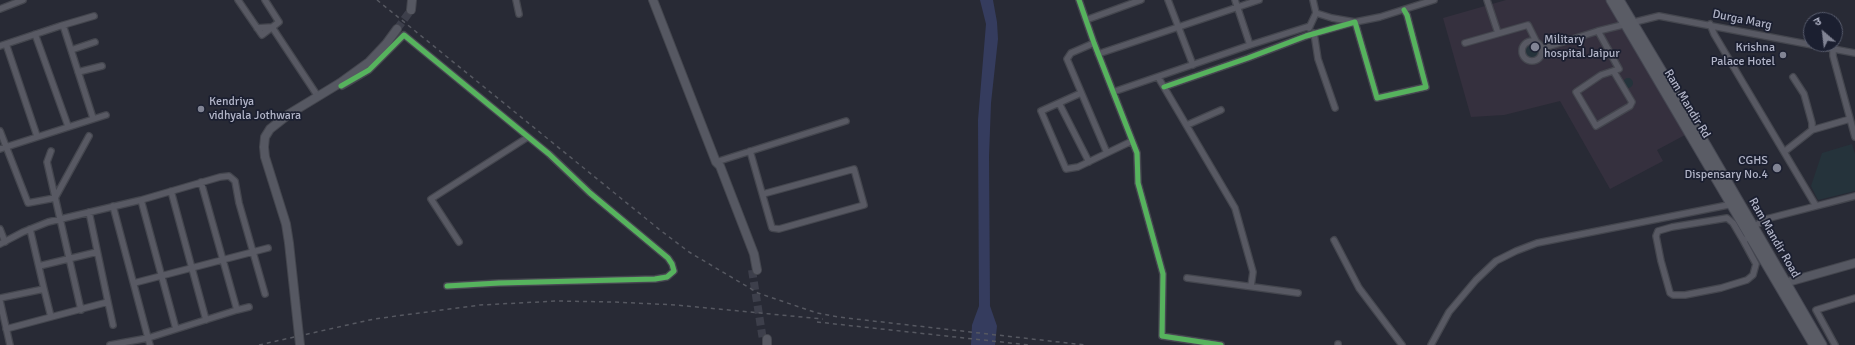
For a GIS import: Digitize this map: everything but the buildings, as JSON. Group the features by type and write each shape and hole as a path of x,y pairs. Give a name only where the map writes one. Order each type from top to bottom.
{"main road":[{"name":"Ram Mandir Rd","path":"1611,0 1628,23 1735,203 1747,238 1783,284 1808,326 1814,345"},
{"path":"1619,0 1628,23"},
{"name":"Ram Mandir Road","path":"1735,203 1753,226 1783,284"},
{"path":"1808,326 1822,345"}],"street":[{"path":"0,9 23,0"},
{"path":"238,0 262,35 279,22 265,0"},
{"path":"411,10 412,0"},
{"path":"516,0 519,14"},
{"path":"654,0 716,162 720,166 748,240 754,270"},
{"path":"1079,0 1098,54 1137,153 1138,183 1163,274 1162,336 1221,345"},
{"path":"1086,20 1141,0"},
{"path":"1168,0 1193,65"},
{"path":"1235,0 1250,45"},
{"path":"1098,54 1259,0"},
{"path":"1306,36 1316,13 1313,0"},
{"path":"1164,87 1314,33 1404,10 1434,0"},
{"path":"1487,0 1498,33"},
{"path":"1355,22 1377,98 1426,87 1407,15 1404,10"},
{"path":"1316,13 1355,22"},
{"path":"38,136 3,45 94,16"},
{"name":"Durga Marg","path":"1541,49 1598,31 1659,16 1710,24 1803,43"},
{"path":"1330,29 1338,19"},
{"path":"1710,24 1714,34 1816,206"},
{"path":"63,25 93,118"},
{"path":"1465,43 1528,25 1541,49 1541,54 1537,60 1529,61 1523,57 1522,51 1524,46 1529,42 1537,43"},
{"path":"1113,92 1310,26"},
{"path":"272,27 317,95"},
{"path":"300,345 286,224 265,157 265,137 270,129 317,95 340,83 369,62 386,44 397,29"},
{"path":"1598,31 1619,69 1614,72 1608,72 1601,75 1576,92 1596,126 1630,106 1632,102 1614,72"},
{"path":"1314,33 1318,60 1335,108"},
{"path":"35,34 68,126"},
{"path":"342,86 369,70 404,35 549,154 590,193 668,258 674,271 667,277 655,279 499,283 448,286"},
{"path":"71,50 95,42"},
{"path":"1094,43 1071,53 1066,59 1107,154"},
{"name":"Durga Marg","path":"1843,51 1855,53"},
{"path":"1833,52 1855,137"},
{"path":"78,72 102,66"},
{"path":"1158,77 1235,208 1253,272 1251,286"},
{"path":"1793,77 1804,94 1812,123 1812,130"},
{"path":"1081,93 1041,111 1066,169 1107,154 1132,141"},
{"path":"1060,103 1088,162"},
{"path":"1187,125 1221,110"},
{"path":"3,148 106,115"},
{"path":"1784,152 1812,130 1850,120"},
{"path":"716,162 846,121"},
{"path":"0,131 3,148 28,203 55,198"},
{"path":"55,198 89,136"},
{"path":"460,242 431,199 528,137"},
{"path":"51,151 47,162 81,310"},
{"path":"750,151 772,228 779,229 864,205 854,169 763,194"},
{"path":"0,229 2,243 30,229 60,218 141,200 201,182 229,176 235,181 265,294"},
{"path":"201,182 237,310"},
{"path":"171,191 206,320"},
{"path":"1753,226 1766,219 1855,196"},
{"path":"141,200 176,329"},
{"path":"1431,345 1449,312 1476,280 1496,261 1516,251 1537,243 1735,203"},
{"path":"113,206 150,345"},
{"path":"88,212 112,326"},
{"path":"1727,218 1747,238 1756,264 1753,275 1747,280 1721,288 1685,296 1673,295 1670,293 1656,236 1658,231 1672,227 1727,218"},
{"path":"30,229 51,316"},
{"path":"1334,240 1359,288 1402,345"},
{"path":"134,283 268,248"},
{"path":"39,266 97,252"},
{"path":"1783,284 1855,263"},
{"path":"1187,278 1298,293"},
{"path":"0,298 44,288"},
{"path":"1835,345 1816,311 1817,309 1855,298"},
{"path":"0,301 10,345"},
{"path":"6,329 108,302"},
{"path":"110,345 148,338 249,307"},
{"path":"1808,326 1820,319"}],"shaded area":[{"path":"1506,0 1606,0 1685,135 1657,150 1663,161 1610,189 1560,101 1504,115 1471,117 1443,18"},
{"path":"1529,43 1535,43 1540,48 1538,57 1535,59 1529,59 1524,54 1524,48"},
{"path":"1628,78 1633,83 1628,88 1623,83"},
{"path":"1852,144 1855,154 1855,191 1818,200 1811,186 1822,153"}],"water":[{"path":"980,0 993,0 998,39 991,103 989,156 990,306 997,326 995,345 971,345 972,325 979,306 978,120 986,24"}],"tunnel":[{"path":"397,29 411,10"},
{"path":"752,270 763,340"}],"railway":[{"path":"377,0 660,230 689,252 758,293 817,313 838,317 1085,345"},
{"path":"259,345 374,319 480,305 557,301 676,305 823,319"},
{"path":"817,322 1029,345"}],"cycle path":[{"path":"1079,0 1094,43 1137,153 1138,183 1163,274 1162,336 1221,345"},
{"path":"1164,87 1306,36 1355,22 1377,98 1426,87 1407,15 1404,10"},
{"path":"341,86 369,70 404,35 549,154 590,193 668,258 674,271 667,277 655,279 499,283 447,286"}],"place":[{"name":"Military hospital Jaipur","path":"1535,47"},
{"name":"Krishna Palace Hotel","path":"1783,55"},
{"name":"Kendriya vidhyala Jothwara","path":"201,109"},
{"name":"CGHS Dispensary No.4","path":"1777,168"}]}
